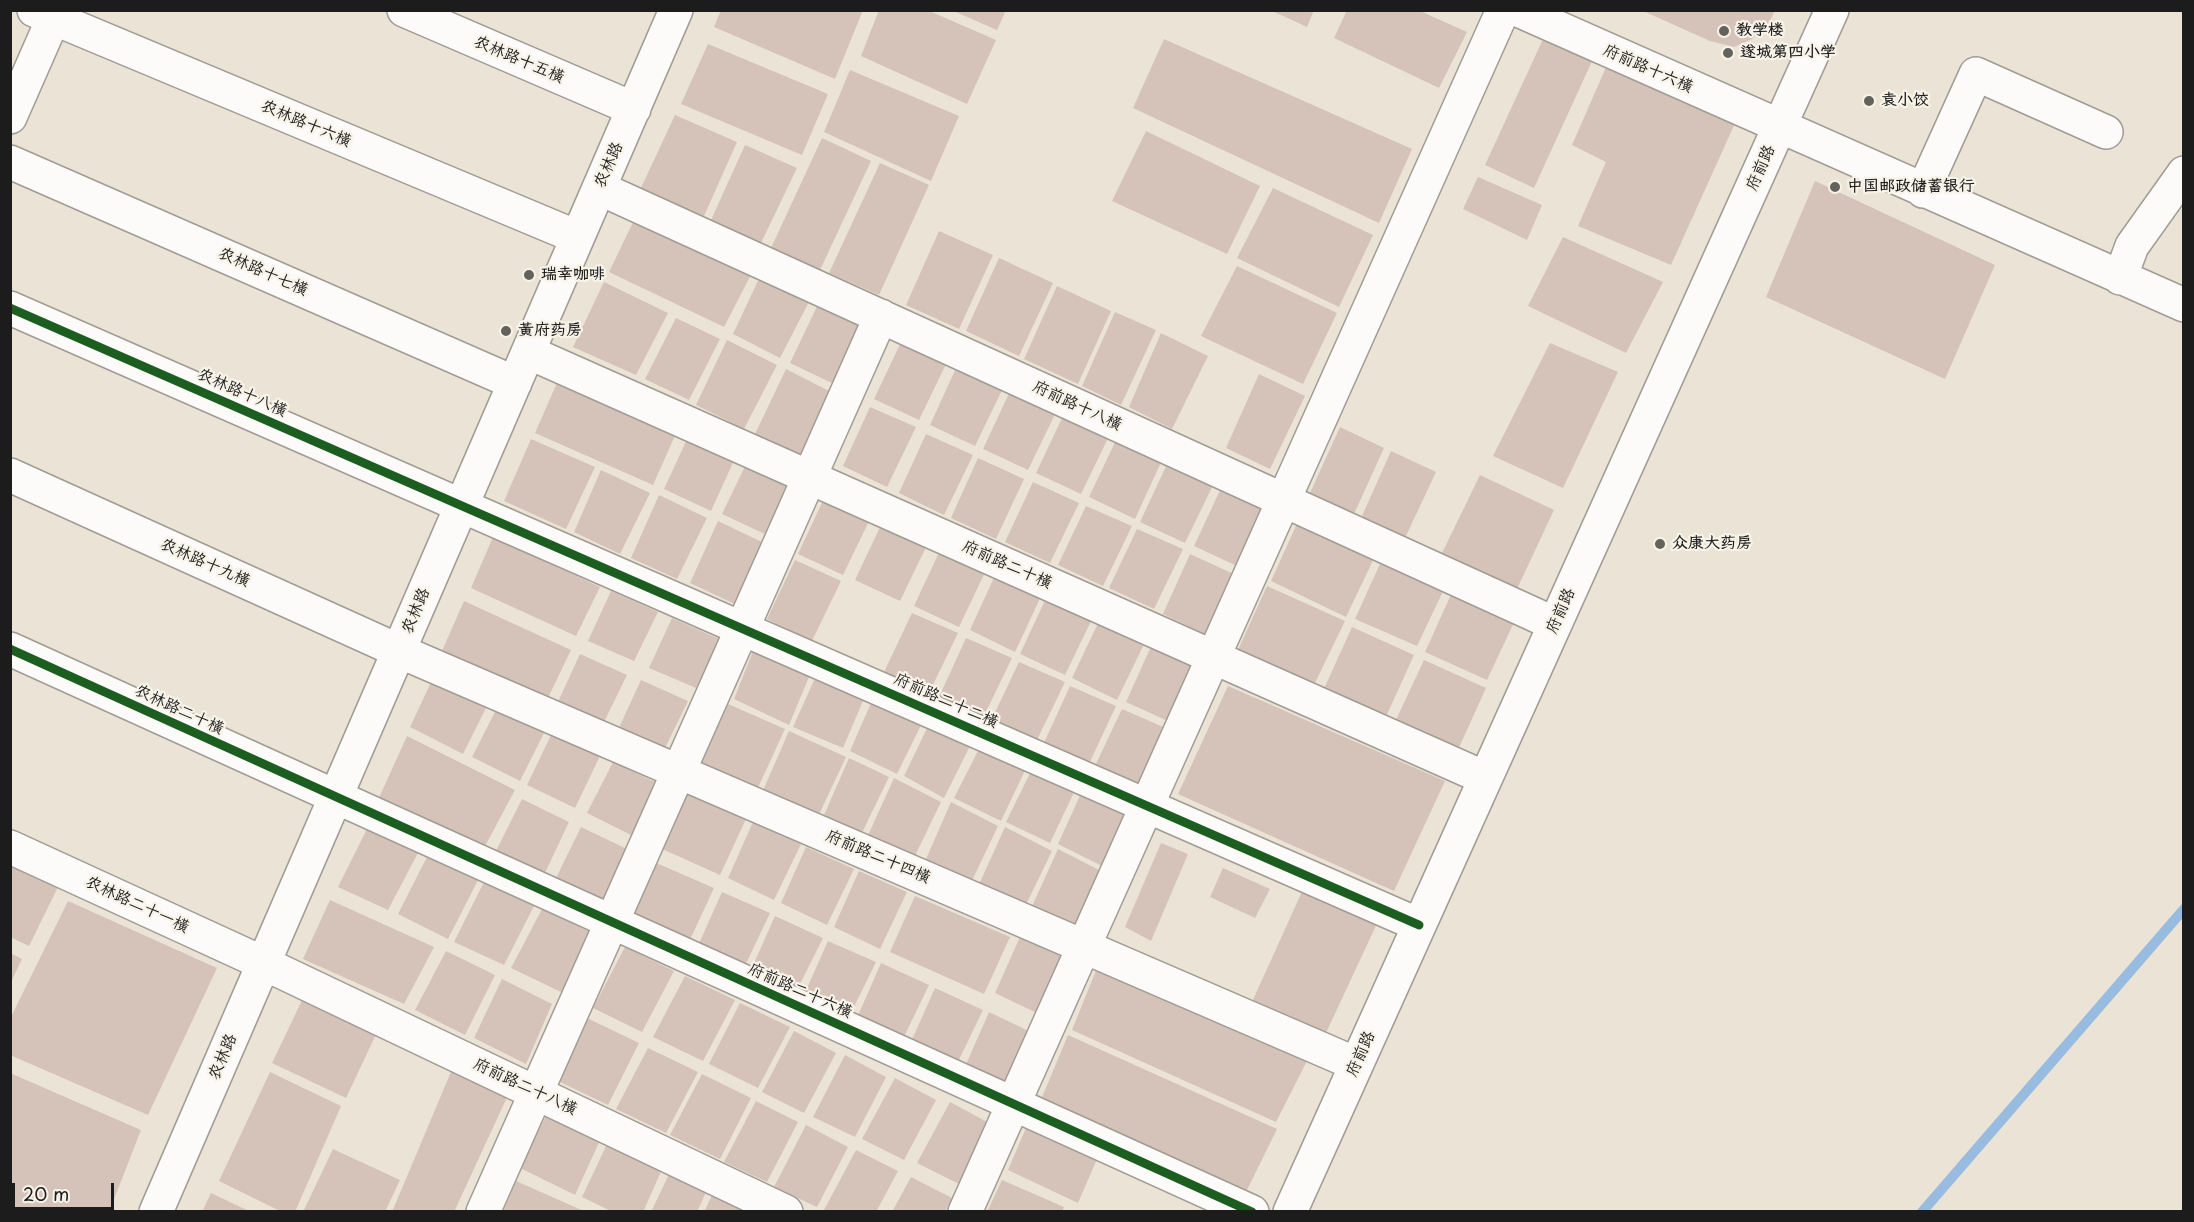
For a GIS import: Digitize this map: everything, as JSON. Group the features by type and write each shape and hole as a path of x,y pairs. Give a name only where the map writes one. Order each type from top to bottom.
{"street":[{"name":"农林路十五横","path":"404,10 634,109"},
{"name":"农林路","path":"156,1212 676,10"},
{"path":"965,1212 1503,10"},
{"name":"府前路十六横","path":"1518,10 1779,128 2184,306"},
{"name":"府前路","path":"1290,1212 1832,10"},
{"path":"10,117 48,13"},
{"name":"农林路十六横","path":"48,13 578,237"},
{"path":"1923,191 1976,74 2106,132"},
{"name":"农林路十七横","path":"10,162 515,383"},
{"path":"2121,278 2132,246 2184,172"},
{"name":"府前路十八横","path":"599,188 1555,624"},
{"name":"农林路十八横","path":"10,308 462,505"},
{"path":"483,1212 881,316"},
{"name":"府前路二十横","path":"528,352 1485,778"},
{"name":"农林路十九横","path":"10,475 399,651"},
{"name":"府前路二十二横","path":"462,505 1419,925"},
{"name":"农林路二十横","path":"10,650 335,798"},
{"name":"府前路二十四横","path":"399,651 1356,1064"},
{"name":"府前路二十六横","path":"335,798 1252,1212"},
{"name":"农林路二十一横","path":"10,848 263,963"},
{"name":"府前路二十八横","path":"263,963 786,1212"}],"building":[{"path":"721,10 863,10 835,79 714,27"},
{"path":"879,10 927,10 996,40 967,104 861,56"},
{"path":"951,10 1006,10 997,30"},
{"path":"1270,10 1314,10 1307,27"},
{"path":"1347,10 1418,10 1467,32 1439,88 1334,38"},
{"name":"教学楼","path":"1641,10 1775,10 1769,23 1752,39 1734,47 1710,41"},
{"path":"1544,37 1593,59 1534,188 1485,165"},
{"path":"1164,39 1412,149 1379,223 1133,108"},
{"path":"708,44 828,94 802,155 681,104"},
{"path":"1607,65 1736,121 1671,265 1578,226 1606,162 1572,145"},
{"path":"850,70 959,116 931,181 824,132"},
{"path":"675,115 737,142 704,216 640,190"},
{"path":"1146,131 1260,186 1227,254 1112,201"},
{"path":"822,138 871,161 820,270 771,248"},
{"path":"745,145 797,168 761,243 711,220"},
{"path":"880,163 929,185 879,295 829,273"},
{"path":"1478,177 1542,205 1527,240 1463,209"},
{"path":"1815,181 1995,265 1945,379 1766,297"},
{"path":"1273,188 1373,235 1339,307 1237,258"},
{"path":"638,212 755,267 724,327 609,272"},
{"path":"939,231 993,255 959,329 906,305"},
{"path":"1563,237 1663,282 1626,353 1528,306"},
{"path":"999,258 1053,283 1019,356 966,331"},
{"path":"1237,266 1337,313 1303,384 1201,336"},
{"path":"763,270 813,294 780,358 733,334"},
{"path":"604,282 668,313 636,375 573,347"},
{"path":"1057,286 1111,311 1078,384 1024,359"},
{"path":"821,298 871,323 838,386 790,363"},
{"path":"1115,312 1156,330 1121,405 1082,386"},
{"path":"676,318 720,339 689,400 645,379"},
{"path":"1161,333 1208,356 1172,429 1129,407"},
{"path":"727,340 777,365 744,429 696,405"},
{"path":"902,340 948,360 919,420 874,399"},
{"path":"1550,343 1618,372 1563,488 1493,456"},
{"path":"957,366 1004,386 975,446 930,425"},
{"path":"786,369 835,394 803,457 755,434"},
{"path":"1259,374 1305,396 1270,469 1226,448"},
{"path":"560,376 678,429 653,485 535,433"},
{"path":"1011,389 1057,410 1028,470 983,449"},
{"path":"870,407 916,427 887,487 843,466"},
{"path":"1064,414 1110,434 1081,494 1036,473"},
{"path":"1340,427 1384,448 1354,514 1310,493"},
{"path":"926,434 973,455 944,515 899,493"},
{"path":"689,435 736,456 711,511 664,489"},
{"path":"1117,438 1163,458 1135,519 1089,497"},
{"path":"531,439 595,467 566,529 504,501"},
{"path":"1391,451 1436,472 1405,538 1362,516"},
{"path":"978,458 1024,479 996,539 951,518"},
{"path":"748,460 794,481 769,536 722,514"},
{"path":"1168,462 1214,483 1185,543 1140,522"},
{"path":"601,470 650,493 620,554 574,532"},
{"path":"1480,475 1554,510 1516,591 1442,553"},
{"path":"1033,482 1079,503 1050,563 1005,542"},
{"path":"1222,486 1268,507 1239,567 1194,546"},
{"path":"826,494 872,515 843,575 798,554"},
{"path":"659,495 707,518 677,579 631,558"},
{"path":"1086,506 1132,526 1103,586 1058,565"},
{"path":"1300,517 1377,552 1346,617 1271,581"},
{"path":"718,521 766,544 737,605 690,583"},
{"path":"883,521 929,541 900,601 855,580"},
{"path":"1137,529 1183,549 1154,609 1109,588"},
{"path":"493,537 600,587 576,636 471,588"},
{"path":"942,546 988,566 959,627 914,606"},
{"path":"1190,554 1236,575 1207,635 1163,614"},
{"path":"1384,555 1447,583 1417,646 1355,619"},
{"path":"795,560 841,581 812,641 767,619"},
{"path":"997,571 1043,592 1015,652 970,630"},
{"path":"1267,586 1345,621 1314,685 1238,650"},
{"path":"1454,588 1517,616 1487,680 1425,652"},
{"path":"611,591 658,612 634,661 588,641"},
{"path":"1048,594 1094,615 1065,675 1020,654"},
{"path":"464,601 571,650 547,700 442,651"},
{"path":"912,613 958,633 929,693 884,672"},
{"path":"672,618 719,639 696,688 649,668"},
{"path":"1100,619 1146,640 1117,700 1072,678"},
{"path":"1352,627 1414,655 1385,719 1323,691"},
{"path":"966,638 1012,658 983,718 939,697"},
{"path":"757,641 814,665 789,725 734,699"},
{"path":"1153,642 1199,662 1170,722 1126,702"},
{"path":"580,654 627,675 603,724 557,704"},
{"path":"1424,660 1486,688 1457,752 1394,724"},
{"path":"1019,662 1065,682 1036,742 991,721"},
{"path":"819,669 868,689 843,748 793,727"},
{"path":"434,676 489,702 463,754 410,727"},
{"path":"641,680 688,701 664,750 618,730"},
{"path":"1070,686 1116,706 1088,766 1043,745"},
{"path":"1228,686 1445,781 1394,891 1178,794"},
{"path":"875,694 925,717 897,774 850,751"},
{"path":"728,704 785,729 755,794 700,767"},
{"path":"498,706 546,729 520,781 472,757"},
{"path":"1122,709 1168,729 1139,789 1094,768"},
{"path":"931,720 974,738 944,798 904,776"},
{"path":"789,731 846,757 816,821 761,795"},
{"path":"552,733 600,756 575,808 527,785"},
{"path":"407,736 515,790 483,850 378,800"},
{"path":"982,743 1028,764 1001,821 954,798"},
{"path":"849,758 889,777 859,839 821,822"},
{"path":"613,762 661,785 635,837 587,813"},
{"path":"1033,767 1077,786 1050,843 1006,822"},
{"path":"894,778 941,802 911,864 865,842"},
{"path":"1083,789 1133,811 1106,868 1058,844"},
{"path":"685,792 746,819 720,875 660,848"},
{"path":"522,799 569,822 544,875 496,851"},
{"path":"951,802 998,826 969,887 923,866"},
{"path":"753,822 801,844 774,900 728,878"},
{"path":"368,827 419,851 388,910 338,887"},
{"path":"581,827 629,850 604,902 556,878"},
{"path":"1005,827 1052,851 1022,913 976,891"},
{"path":"1161,843 1188,854 1151,941 1125,927"},
{"path":"806,847 854,869 827,925 781,903"},
{"path":"1058,849 1105,873 1075,935 1029,913"},
{"path":"428,855 478,880 448,939 398,914"},
{"path":"654,862 714,888 688,944 629,918"},
{"path":"10,864 58,887 29,946 10,937"},
{"path":"1223,868 1270,889 1255,918 1210,897"},
{"path":"859,871 907,892 880,949 834,927"},
{"path":"484,882 534,906 504,965 454,942"},
{"path":"1305,885 1380,917 1326,1033 1252,1002"},
{"path":"722,892 770,913 743,970 697,948"},
{"path":"915,896 1010,937 984,994 890,952"},
{"path":"330,900 434,947 404,1004 303,959"},
{"path":"68,901 217,968 148,1115 10,1055 10,1019"},
{"path":"542,909 592,933 561,992 511,968"},
{"path":"775,916 823,938 795,994 750,972"},
{"path":"1020,937 1068,959 1041,1015 995,993"},
{"path":"828,941 876,962 848,1019 803,997"},
{"path":"625,947 674,971 642,1032 593,1008"},
{"path":"446,951 495,975 465,1035 415,1010"},
{"path":"10,953 22,959 10,984"},
{"path":"881,963 929,985 902,1041 856,1020"},
{"path":"1099,963 1309,1057 1276,1122 1072,1030"},
{"path":"685,976 735,1000 703,1061 653,1037"},
{"path":"502,979 552,1004 526,1064 474,1038"},
{"path":"935,988 983,1010 956,1066 910,1044"},
{"path":"306,992 380,1026 346,1098 272,1063"},
{"path":"740,1003 790,1027 758,1088 709,1064"},
{"path":"989,1012 1037,1035 1010,1090 964,1069"},
{"path":"587,1018 639,1043 608,1105 558,1081"},
{"path":"794,1031 836,1053 804,1113 762,1092"},
{"path":"1068,1035 1277,1129 1245,1194 1040,1102"},
{"path":"648,1048 698,1072 666,1133 616,1109"},
{"path":"845,1055 886,1077 855,1137 813,1117"},
{"path":"453,1067 509,1093 454,1212 392,1212"},
{"path":"270,1072 341,1106 295,1212 282,1212 219,1181"},
{"path":"10,1073 141,1130 109,1212 10,1212"},
{"path":"702,1074 751,1098 720,1159 670,1135"},
{"path":"895,1078 936,1100 904,1160 862,1139"},
{"path":"756,1101 798,1122 767,1182 724,1162"},
{"path":"950,1102 991,1124 959,1184 917,1163"},
{"path":"547,1114 601,1138 575,1195 520,1168"},
{"path":"1029,1121 1100,1152 1078,1203 1008,1170"},
{"path":"806,1125 848,1147 817,1207 774,1187"},
{"path":"608,1142 663,1167 643,1212 613,1212 582,1197"},
{"path":"333,1149 400,1180 385,1212 303,1212"},
{"path":"856,1150 898,1171 876,1212 824,1210"},
{"path":"670,1172 707,1190 697,1212 651,1212"},
{"path":"911,1177 952,1198 945,1212 892,1212"},
{"path":"1002,1180 1064,1207 1062,1212 987,1212"},
{"path":"516,1181 586,1212 503,1212"},
{"path":"211,1193 251,1212 202,1212"},
{"path":"713,1193 755,1212 704,1212"}],"waterway":[{"path":"1922,1212 2184,909"}],"cycle path":[{"path":"10,308 1419,925"},
{"path":"10,649 1252,1212"}],"place":[{"name":"教学楼","path":"1724,31"},
{"name":"遂城第四小学","path":"1728,53"},
{"name":"袁小饺","path":"1869,101"},
{"name":"中国邮政储蓄银行","path":"1835,187"},
{"name":"瑞幸咖啡","path":"529,275"},
{"name":"黄府药房","path":"506,331"},
{"name":"众康大药房","path":"1660,544"}]}
